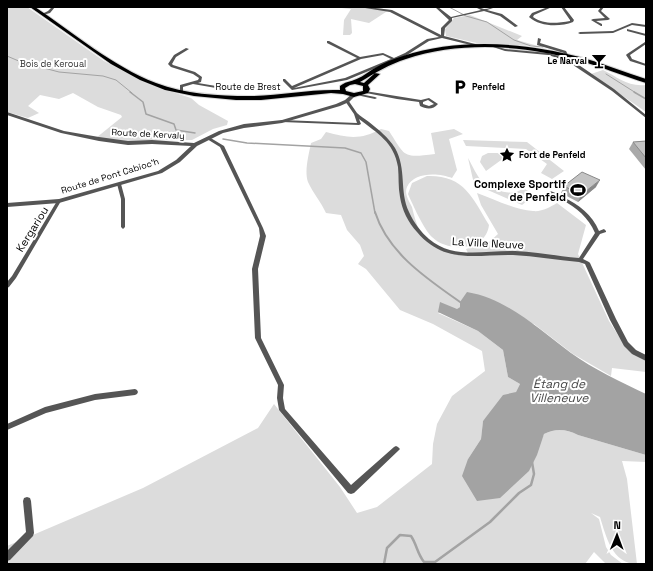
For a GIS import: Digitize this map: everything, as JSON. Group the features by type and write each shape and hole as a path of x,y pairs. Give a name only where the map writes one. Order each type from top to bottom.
{"main road":[{"name":"Route de Brest","path":"32,7 46,13"},
{"name":"Route de Brest","path":"40,7 46,13 136,75 161,86 214,92 249,93 347,92 364,90"},
{"path":"350,82 364,90 370,78 409,60 433,52 475,46"},
{"path":"347,92 350,82 386,65 425,51 475,46 544,51 567,56 646,81"}],"street":[{"path":"46,13 54,7"},
{"path":"360,7 391,11 442,37 475,46"},
{"path":"436,7 450,18"},
{"path":"476,7 487,9 501,15 516,26"},
{"path":"450,18 495,7"},
{"path":"551,7 533,14 531,17 536,21 545,24 571,22 571,19 562,7"},
{"path":"601,25 593,20 608,20 599,11 603,7"},
{"path":"442,37 443,28 451,20 450,18"},
{"path":"580,33 613,32 632,24 646,26"},
{"path":"628,30 646,35"},
{"path":"284,80 293,89 338,80 350,82 428,40 442,37"},
{"path":"539,39 538,44 567,56 613,90 646,117"},
{"path":"328,42 360,58"},
{"path":"646,43 628,55 630,60 646,65"},
{"path":"181,89 192,82 200,81 202,78 194,73 170,64 175,56 187,49"},
{"path":"375,52 394,59"},
{"path":"292,87 360,58 383,54"},
{"path":"192,82 215,88"},
{"path":"364,90 379,99 420,102"},
{"name":"Route de Pont Cabioc'h","path":"7,205 60,201 160,172 170,167 195,145 208,138 234,128 282,121 347,101 347,92"},
{"path":"282,121 359,124 356,114 347,101"},
{"name":"Route de Kervaly","path":"7,113 63,132 98,139 128,143 152,142 195,145"},
{"name":"La Ville Neuve","path":"356,114 383,132 392,146 399,160 403,202 410,218 429,242 440,249 451,253 515,253 580,260"},
{"path":"208,138 222,146 261,228 263,236 255,269 258,338 281,385 280,398 282,410 351,490 396,449"},
{"path":"118,184 123,199 123,227"},
{"path":"550,192 577,205 590,217 598,233"},
{"name":"Kergariou","path":"7,286 60,201"},
{"path":"604,231 598,233 580,260 587,263 613,320 626,344 634,352 646,358"},
{"path":"7,427 45,410 95,397 135,392"},
{"path":"7,556 30,533 27,500"}],"green space":[{"name":"Bois de Keroual","path":"7,7 27,7 104,61 145,83 191,98 199,105 228,121 227,125 213,129 192,140 122,141 96,138 122,117 121,115 98,107 73,93 59,99 40,95 28,106 39,113 28,118 7,112"},
{"path":"332,7 374,7 389,10 369,23 351,19 352,33 350,35 343,35 344,20 351,9"},
{"path":"470,15 522,36 517,40 538,46 481,44 446,36 445,29 454,18"},
{"path":"603,70 628,83 646,85 646,112 591,74"},
{"path":"381,129 389,131 402,151 406,154 416,156 435,154 431,133 454,129 463,134 449,139 457,170 452,178 434,174 421,176 410,182 406,190 407,197 420,231 429,242 434,245 447,251 468,253 466,249 488,243 498,234 481,205 477,193 512,206 533,211 546,209 557,203 586,225 578,254 609,321 627,349 646,361 646,372 612,368 611,376 573,354 534,324 460,307 456,310 438,313 478,331 503,350 508,377 520,384 516,392 483,421 481,439 468,459 541,441 544,434 561,430 569,431 646,455 646,462 622,461 627,479 637,564 628,563 616,554 611,548 600,517 591,513 599,519 606,547 611,555 623,564 606,564 594,552 585,564 7,564 7,546 143,488 258,428 274,404 340,487 357,513 377,507 432,464 433,444 437,424 452,396 485,371 482,351 433,324 400,310 366,269 358,264 364,256 360,245 347,230 341,215 326,213 308,182 306,173 311,143 321,139 326,132 341,136 354,137 374,133"},
{"path":"463,140 527,142 564,171 552,179 541,173 547,164 526,149 466,146"},
{"path":"488,153 508,155 486,171 480,162 482,156"},
{"path":"468,158 479,177 488,185 503,192 509,193 519,191 523,188 535,195 522,205 474,184"},
{"path":"427,176 450,179 466,190 472,197 489,225 486,234 481,240 465,247 456,247 447,246 432,237 418,216 408,194 412,183"}],"water":[{"name":"Étang de Villeneuve","path":"467,292 496,301 509,308 580,359 607,375 646,394 646,455 569,431 553,431 544,434 537,455 529,471 500,498 477,501 462,476 468,459 481,439 483,421 503,395 516,392 520,384 508,377 503,350 478,331 438,312 440,302 457,309 460,307 460,302"}],"building":[{"path":"646,141 646,158 633,142"},
{"path":"582,172 600,180 581,195 564,186"}],"waterway":[{"path":"449,7 466,16 487,22 514,40 531,46 543,47"},
{"path":"7,56 21,62 59,72 103,76 116,80 132,93"},
{"path":"606,74 636,93"},
{"path":"130,92 143,102 146,114 174,124 176,130 195,133"},
{"path":"634,92 646,99"},
{"path":"223,139 247,143 345,148 361,153 366,162 375,213"},
{"path":"375,212 381,227 399,252 434,284 460,302"},
{"path":"384,564 387,548 400,535 411,536 424,562 435,562 490,522 519,493 531,485 534,474 532,462"}],"place":[{"name":"Le Narval","path":"599,61"},
{"name":"Penfeld","path":"460,87"},
{"name":"Fort de Penfeld","path":"507,155"},
{"name":"Complexe Sportif de Penfeld","path":"578,190"}]}
